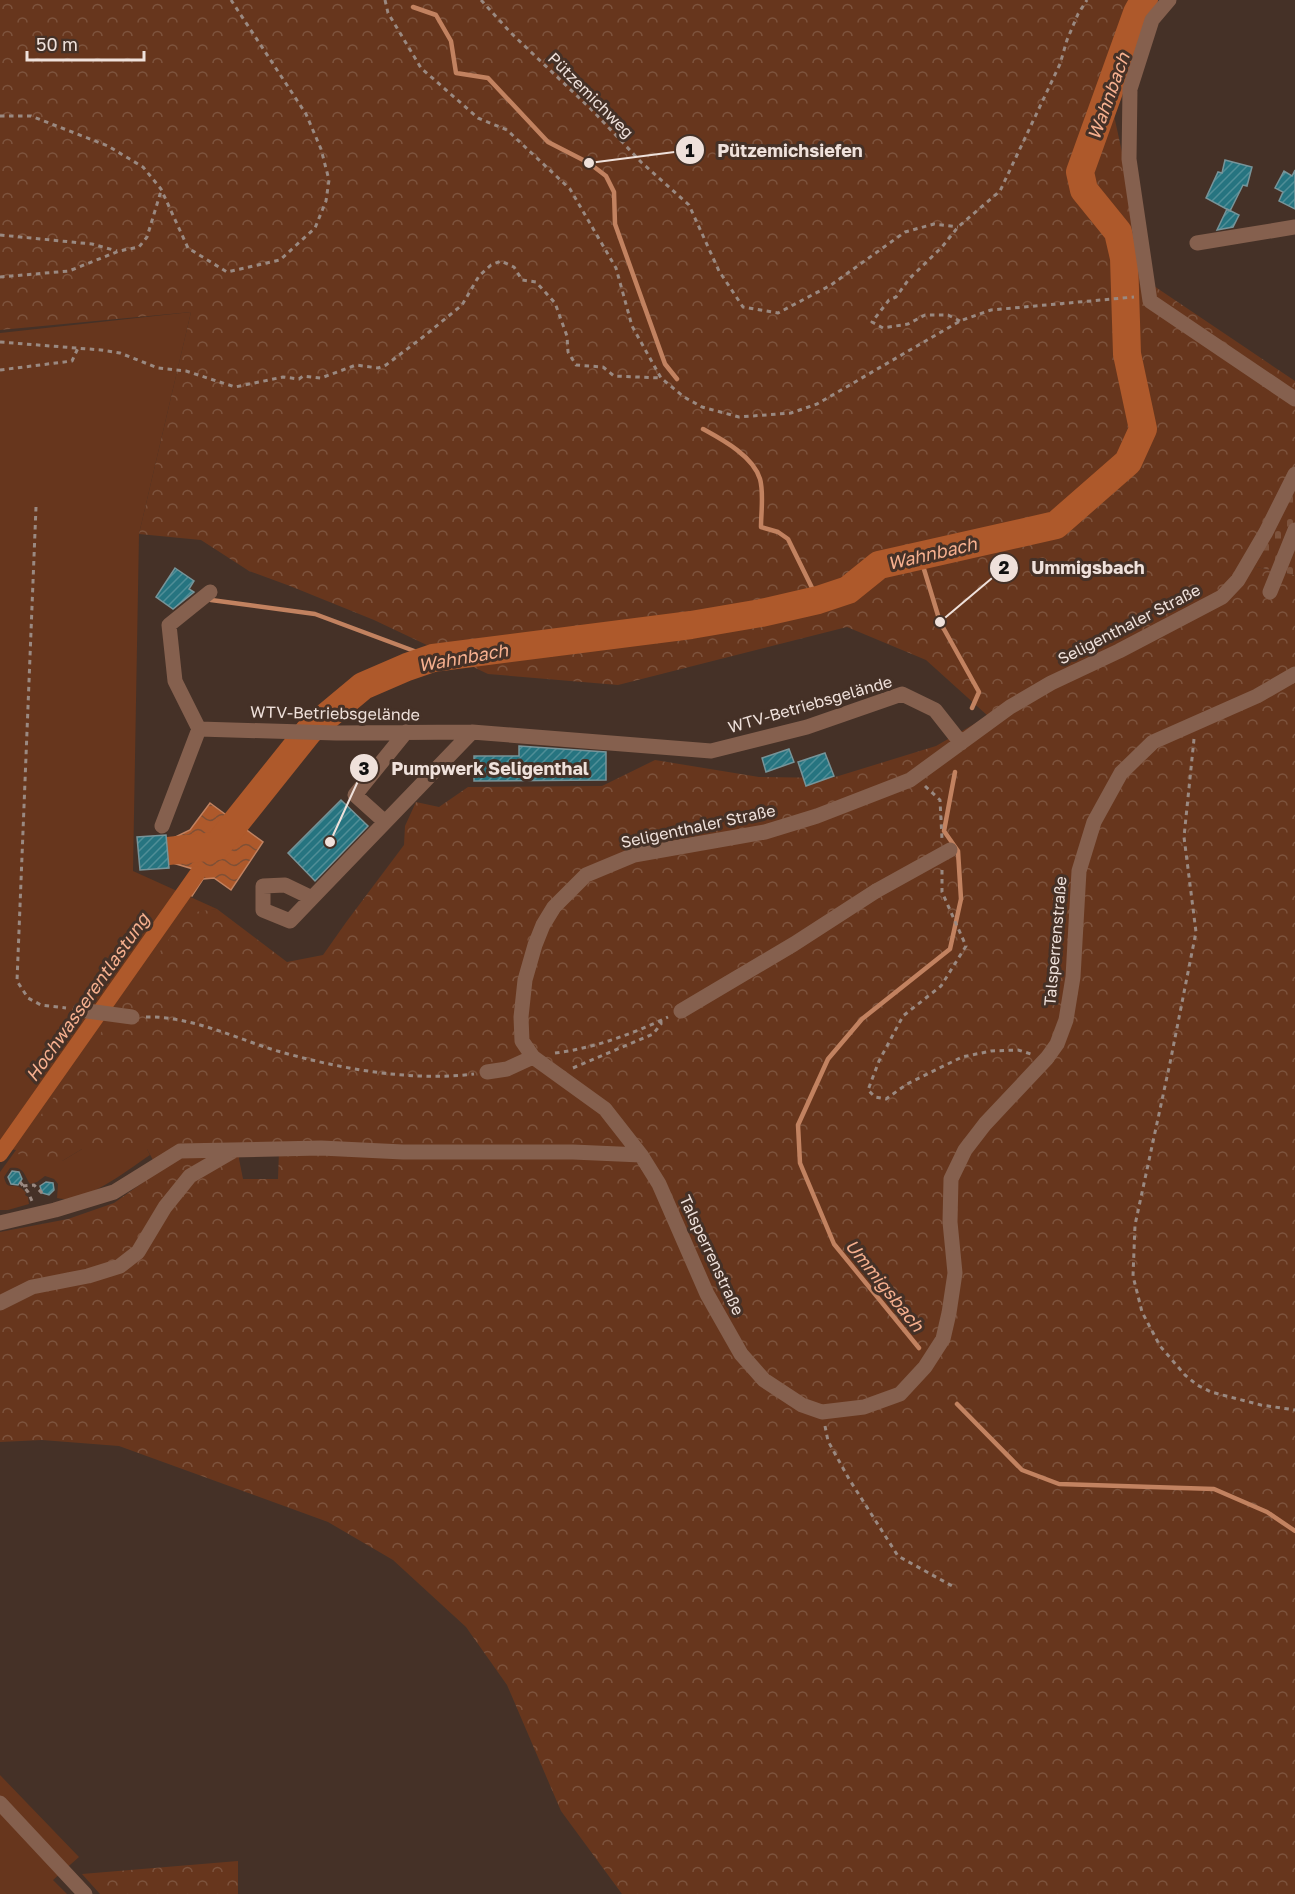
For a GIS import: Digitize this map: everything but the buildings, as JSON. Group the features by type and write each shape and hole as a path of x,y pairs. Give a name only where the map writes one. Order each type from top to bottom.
{"street":[{"path":"1169,0 1152,21 1130,89 1129,159 1150,301 1295,399"},
{"path":"1197,243 1295,227"},
{"name":"Seligenthaler Straße","path":"533,1057 522,1041 521,1017 525,980 535,945 554,907 586,875 634,855 765,832 817,816 910,780 1010,707 1051,683 1187,617 1222,597 1238,580 1266,532 1295,474"},
{"path":"1270,592 1295,530"},
{"path":"162,826 199,729 175,681 169,625 210,592"},
{"name":"Talsperrenstraße","path":"641,1155 659,1184 707,1294 741,1354 764,1380 802,1405 822,1412 864,1407 900,1394 925,1367 943,1339 955,1273 950,1222 951,1179 965,1150 985,1124 1047,1058 1057,1044 1066,1020 1073,977 1079,871 1094,822 1121,772 1153,742 1257,696 1295,674"},
{"name":"WTV-Betriebsgelände","path":"199,729 336,733 472,732 711,751 807,727 902,694 935,710 960,743"},
{"path":"385,822 355,795 405,732"},
{"path":"312,898 472,732"},
{"path":"681,1011 794,944 944,850"},
{"path":"80,1010 132,1017"},
{"path":"487,1072 507,1070 533,1057 604,1109 641,1155"},
{"path":"0,1223 53,1211 114,1192 180,1151 321,1148 403,1152 573,1152 641,1155"},
{"path":"0,1303 32,1287 88,1276 120,1266 138,1252 165,1207 190,1176 236,1149"},
{"path":"0,1803 85,1894"}],"path":[{"path":"0,116 31,116 108,147 143,168 161,189 188,248 226,272 280,260 315,228 326,201 329,180 321,149 306,114 231,0"},
{"path":"385,0 388,13 421,68 478,118 507,130 570,189 616,268 632,326 660,378 684,397 702,407 739,417 791,413 817,404 960,321 992,310 1140,297"},
{"name":"Pützemichweg","path":"482,0 511,33 593,111 641,162 689,205 719,272 743,307 778,313 831,285 905,232 934,224 958,227"},
{"path":"960,321 948,315 925,315 908,324 883,328 872,322 889,300 896,297 909,279 942,247 958,227 1000,191 1060,64 1078,14 1087,0"},
{"path":"0,277 69,272 119,251 139,248 147,237 161,189"},
{"path":"0,236 92,244 119,251"},
{"path":"0,342 120,353 158,368 186,371 235,387 283,377 299,380 303,376 321,378 356,365 378,368 386,365 462,305 479,276 491,265 501,261 514,267 522,280 536,282 555,303 567,336 568,352 576,365 603,367 614,376 660,378"},
{"path":"0,370 72,361 78,348"},
{"path":"36,507 18,981 28,998 41,1005 80,1010"},
{"path":"1196,723 1184,837 1196,932 1135,1225 1132,1276 1142,1312 1160,1347 1197,1385 1211,1392 1261,1405 1295,1410"},
{"path":"910,780 927,787 940,800 944,850 942,892 966,946 941,987 903,1016 879,1061 868,1090 875,1097 886,1099 907,1084 962,1057 991,1051 1018,1050 1047,1058"},
{"path":"533,1057 581,1050 644,1029 681,1011"},
{"path":"132,1017 159,1017 214,1029 273,1049 335,1066 387,1073 456,1076 487,1072"},
{"path":"558,1074 653,1034 661,1024 661,1020"},
{"path":"35,1215 31,1197 21,1184 34,1185 45,1197 53,1211"},
{"path":"822,1412 828,1441 849,1479 898,1556 954,1587"}],"green space":[{"path":"0,0 1147,0 1113,111 1151,284 1295,381 1295,481 1247,565 1295,575 1295,1894 622,1894 561,1811 507,1685 466,1627 393,1560 328,1522 119,1446 42,1440 0,1442 0,1232 68,1219 114,1203 159,1171 147,1149 82,1149 62,1161 50,1163 18,1154 16,1149 188,913 217,909 287,962 323,955 404,845 405,826 416,802 439,807 468,787 602,786 655,760 759,777 832,778 936,746 988,716 926,660 847,627 618,685 488,674 374,620 249,571 201,540 139,534 191,312 0,330","holes":["240,1150 279,1151 278,1179 243,1179 239,1159"]},
{"path":"191,312 139,534 133,871 217,909 188,914 62,1161 82,1149 147,1149 150,1155 92,1192 68,1199 57,1198 58,1184 54,1179 45,1176 30,1184 21,1170 10,1168 4,1177 6,1184 20,1187 26,1193 29,1204 0,1210 0,1172 16,1150 0,1148 0,333"},
{"path":"1295,484 1295,575 1247,565"},
{"path":"0,1775 79,1857 53,1880 67,1894 0,1894"},
{"path":"238,1861 238,1894 100,1894 82,1874"}],"water":[{"path":"210,803 263,842 231,890 214,878 203,879 192,896 180,889 193,869 169,862 167,841 190,830"}],"waterway":[{"name":"Wahnbach","path":"168,851 217,846 309,731 363,686 407,667 433,658 691,625 761,613 818,600 848,590 879,565 1056,525 1128,462 1143,429 1127,354 1124,258 1118,232 1084,190 1080,172 1137,13 1144,0"},
{"path":"413,7 436,15 451,41 456,73 488,78 548,142 589,163 606,176 614,192 615,224 665,364 677,379"},
{"path":"703,429 736,450 751,463 760,479 762,490 761,527 778,532 788,539 818,600"},
{"name":"Ummigsbach","path":"920,556 940,622 979,692 972,708"},
{"path":"211,600 315,614 433,658"},
{"name":"Ummigsbach","path":"919,1348 834,1244 800,1163 798,1125 828,1059 862,1019 950,949 961,899 958,851 944,831 955,772"},
{"name":"Hochwasserentlastung","path":"0,1154 197,874"},
{"name":"Ummigsbach","path":"957,1404 1022,1470 1059,1484 1214,1489 1267,1512 1295,1531"}],"place":[{"name":"Pützemichsiefen","path":"589,163"},
{"name":"Ummigsbach","path":"940,622"},
{"name":"Pumpwerk Seligenthal","path":"330,842"}]}
